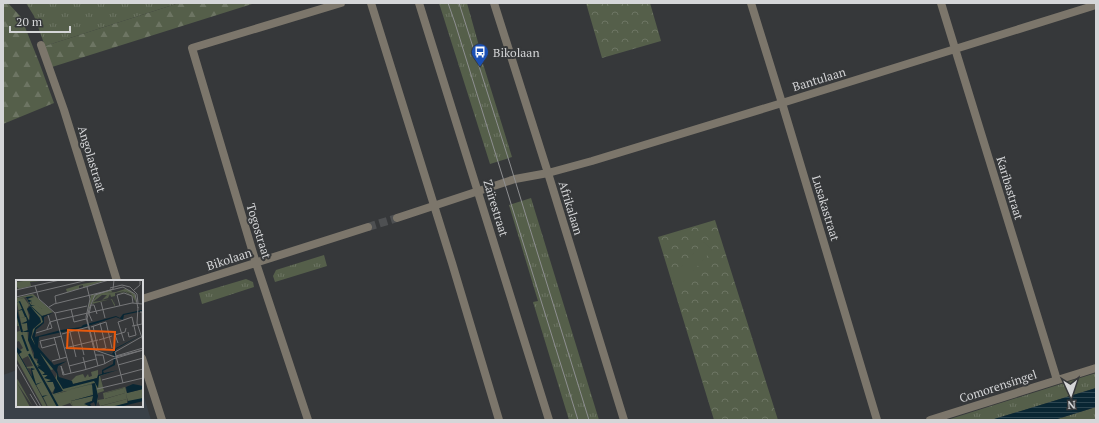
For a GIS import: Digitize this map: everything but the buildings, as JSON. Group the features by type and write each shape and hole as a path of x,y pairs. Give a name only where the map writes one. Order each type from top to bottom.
{"street":[{"name":"Togostraat","path":"308,420 256,263 192,48 341,3"},
{"path":"371,3 499,420"},
{"name":"Zaïrestraat","path":"419,3 549,420"},
{"name":"Afrikalaan","path":"494,3 624,420"},
{"name":"Lusakastraat","path":"751,3 877,420"},
{"name":"Karibastraat","path":"941,3 1057,380"},
{"name":"Bantulaan","path":"548,173 782,103 1096,5"},
{"name":"Angolastraat","path":"41,45 64,110 117,280"},
{"path":"397,218 515,179 548,173"},
{"name":"Bikolaan","path":"143,299 368,227"},
{"path":"143,361 162,420"},
{"name":"Comorensingel","path":"930,420 1096,368"}],"shaded area":[{"path":"16,370 16,407 143,407 143,393 151,420 3,420 3,375"}],"green space":[{"path":"3,3 8,3 21,17 54,103 3,124"},
{"path":"26,3 179,3 45,46 34,16"},
{"path":"179,3 252,4 52,67 45,46"},
{"path":"439,3 467,3 481,53 480,54 512,157 490,164"},
{"path":"586,3 650,3 661,41 602,58"},
{"path":"531,198 599,420 569,420 533,302 538,301 509,205"},
{"path":"715,220 778,420 714,420 658,237"},
{"path":"704,242 712,250 675,291 671,278"},
{"path":"324,255 327,266 275,282 273,276 276,270"},
{"path":"246,279 253,282 254,287 202,304 199,293"},
{"path":"1096,373 1096,388 991,420 947,420"},
{"path":"1096,407 1096,420 1054,420"}],"water":[{"path":"1096,388 1096,407 1054,420 991,420"}],"tunnel":[{"path":"368,227 397,218"}],"tram line":[{"path":"448,3 578,420"},
{"path":"459,3 589,420"}],"place":[{"name":"Bikolaan","path":"480,67"}]}
